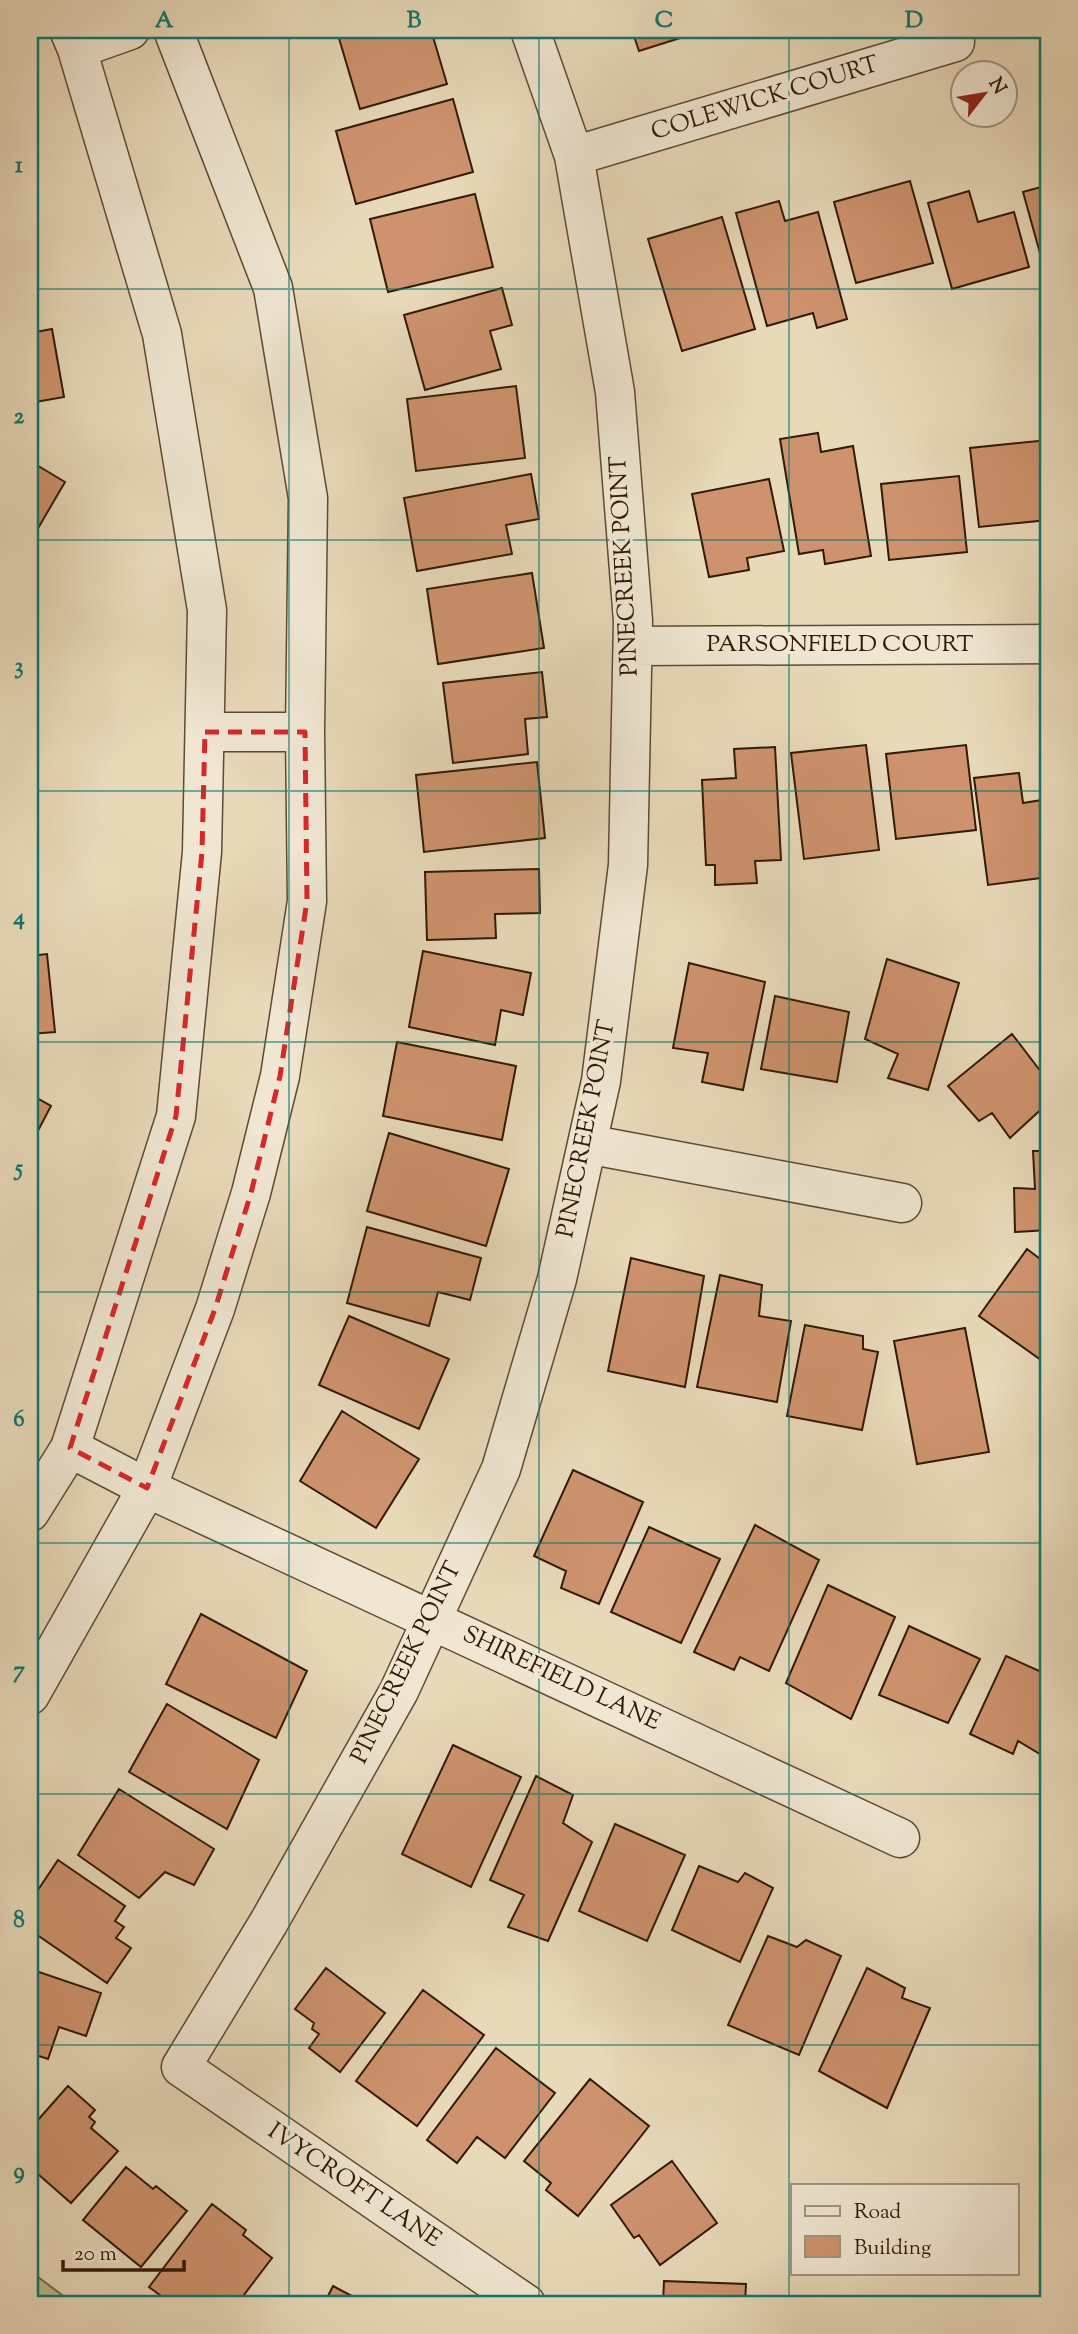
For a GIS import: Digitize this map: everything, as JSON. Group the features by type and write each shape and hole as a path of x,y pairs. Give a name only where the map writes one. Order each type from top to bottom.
{"street":[{"path":"30,1512 70,1448 176,1116 202,852 207,610 162,334 73,39 130,30"},
{"path":"30,1695 147,1488 215,1309 251,1193 280,1076 307,901 305,732 308,498 273,288 173,30"},
{"name":"PINECREEK POINT","path":"181,2067 269,1922 399,1691 501,1469 557,1279 601,1082 628,865 633,621 615,392 574,156 530,30"},
{"name":"COLEWICK COURT","path":"574,156 955,42"},
{"name":"PARSONFIELD COURT","path":"633,646 1048,644"},
{"path":"205,732 305,732"},
{"path":"587,1144 902,1203"},
{"name":"SHIREFIELD LANE","path":"70,1448 147,1488 900,1838"},
{"name":"IVYCROFT LANE","path":"181,2067 526,2304"}],"highlighted area":[{"path":"205,732 305,732 307,901 280,1076 251,1193 215,1309 147,1488 70,1448 176,1116 202,852"}],"green space":[{"path":"30,2271 74,2304 30,2304"}],"building":[{"path":"358,30 431,30 447,84 360,109 338,35"},
{"path":"632,30 678,30 680,38 639,51"},
{"path":"453,99 473,172 356,204 336,131"},
{"path":"910,181 933,263 856,283 834,202"},
{"path":"1048,185 1048,282 1023,192"},
{"path":"969,191 978,222 1014,212 1029,267 952,289 928,203"},
{"path":"475,194 493,267 388,292 370,219"},
{"path":"779,201 785,221 818,212 847,319 817,328 813,313 767,326 736,213"},
{"path":"722,217 755,329 682,351 648,239"},
{"path":"502,288 512,325 490,331 501,369 425,390 404,315"},
{"path":"52,329 64,397 30,403 30,333"},
{"path":"516,386 525,458 416,471 407,399"},
{"path":"818,433 821,452 853,446 871,556 825,564 823,550 799,554 780,439"},
{"path":"1048,440 1048,520 979,527 970,448"},
{"path":"30,461 65,482 30,542"},
{"path":"531,474 539,519 506,525 512,554 417,571 404,498"},
{"path":"959,476 967,552 889,560 881,484"},
{"path":"769,479 784,551 747,558 749,570 709,577 692,494"},
{"path":"532,573 544,648 438,664 427,589"},
{"path":"542,672 547,717 525,719 528,754 453,763 443,683"},
{"path":"866,745 879,850 804,859 791,753"},
{"path":"966,745 976,830 896,839 886,754"},
{"path":"775,747 781,860 755,861 757,883 715,885 715,865 706,865 702,780 736,778 734,749"},
{"path":"537,762 545,838 424,852 416,775"},
{"path":"1019,773 1023,803 1048,799 1048,877 988,885 974,778"},
{"path":"539,869 540,913 495,914 496,938 427,940 425,872"},
{"path":"423,951 531,973 523,1015 501,1010 495,1045 409,1027"},
{"path":"47,954 55,1032 30,1034 30,956"},
{"path":"887,959 959,983 928,1090 888,1078 898,1054 865,1039"},
{"path":"689,963 765,982 743,1090 702,1082 708,1053 673,1048"},
{"path":"775,996 849,1012 837,1082 761,1069"},
{"path":"1012,1034 1048,1081 1048,1103 1010,1138 992,1113 979,1121 948,1086"},
{"path":"397,1042 516,1066 502,1140 383,1116"},
{"path":"30,1094 51,1106 30,1146"},
{"path":"389,1133 509,1169 486,1246 367,1211"},
{"path":"1033,1151 1048,1151 1048,1230 1015,1232 1014,1188 1035,1189"},
{"path":"367,1227 481,1258 470,1300 438,1292 429,1326 347,1303"},
{"path":"1027,1249 1048,1265 1048,1365 979,1316"},
{"path":"631,1258 704,1276 685,1387 608,1371"},
{"path":"720,1275 762,1285 759,1316 791,1321 777,1402 697,1387"},
{"path":"349,1316 449,1359 419,1429 319,1385"},
{"path":"805,1325 863,1336 863,1349 878,1352 862,1430 787,1416"},
{"path":"965,1328 989,1452 917,1464 894,1341"},
{"path":"342,1411 419,1459 376,1528 300,1481"},
{"path":"573,1470 643,1502 599,1604 561,1588 566,1571 534,1556"},
{"path":"755,1525 819,1560 769,1671 740,1657 734,1670 694,1652"},
{"path":"649,1527 720,1559 681,1643 611,1612"},
{"path":"828,1585 895,1617 851,1719 786,1683"},
{"path":"201,1614 307,1671 276,1738 166,1684"},
{"path":"909,1626 980,1659 948,1723 879,1695"},
{"path":"1006,1656 1048,1675 1048,1750 1045,1757 1018,1741 1013,1754 970,1734"},
{"path":"167,1704 259,1760 227,1829 129,1772"},
{"path":"453,1745 521,1777 471,1887 402,1854"},
{"path":"536,1776 573,1795 563,1823 592,1842 548,1941 508,1927 524,1895 490,1880"},
{"path":"119,1789 214,1849 194,1885 165,1872 139,1898 78,1855"},
{"path":"615,1824 685,1855 647,1941 579,1911"},
{"path":"58,1860 125,1906 115,1921 124,1927 116,1938 131,1948 107,1983 30,1930 30,1902"},
{"path":"699,1866 738,1882 745,1873 773,1888 740,1962 672,1930"},
{"path":"768,1936 797,1947 806,1940 841,1956 799,2055 728,2025"},
{"path":"326,1968 385,2013 340,2072 309,2048 319,2034 312,2029 314,2023 295,2009"},
{"path":"867,1968 905,1988 902,1998 930,2008 887,2108 819,2071"},
{"path":"30,1969 101,1993 86,2036 59,2027 48,2059 30,2053"},
{"path":"423,1990 484,2035 417,2126 356,2081"},
{"path":"496,2048 555,2093 505,2158 477,2137 457,2163 427,2140"},
{"path":"590,2079 649,2126 578,2216 546,2190 551,2183 524,2161"},
{"path":"68,2086 95,2110 89,2117 95,2122 91,2128 118,2151 71,2203 30,2167 30,2129"},
{"path":"672,2161 717,2223 660,2265 639,2235 634,2238 611,2205"},
{"path":"126,2167 153,2189 156,2186 187,2211 141,2267 83,2220"},
{"path":"212,2204 246,2230 243,2235 272,2258 237,2304 172,2304 149,2287"},
{"path":"664,2281 746,2284 745,2304 663,2304"},
{"path":"333,2286 367,2304 324,2304"}]}
